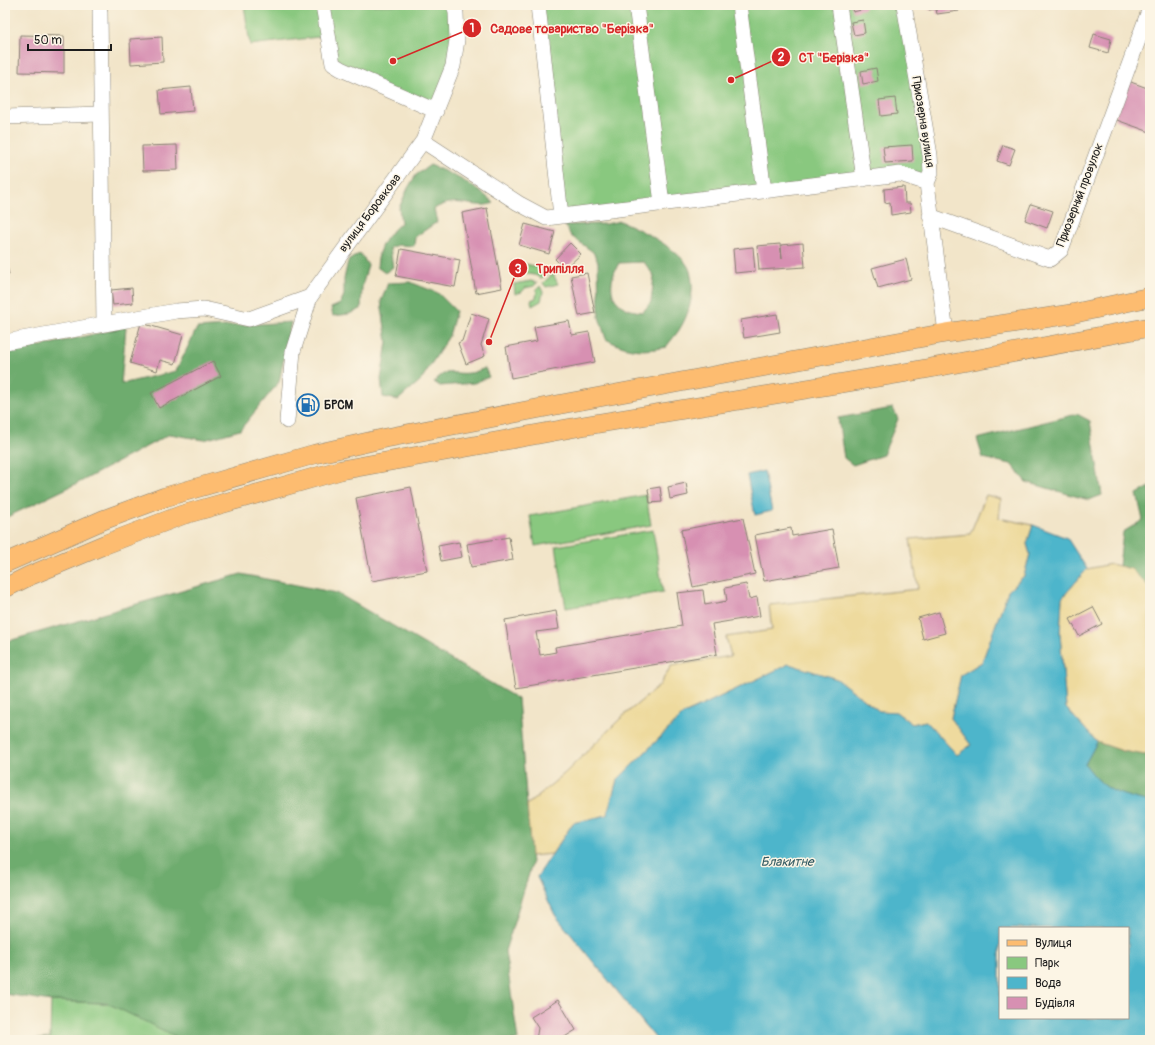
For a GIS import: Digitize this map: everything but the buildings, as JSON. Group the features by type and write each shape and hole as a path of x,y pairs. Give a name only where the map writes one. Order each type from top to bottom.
{"main road":[{"path":"5,562 103,520 165,497 315,454 386,438 567,403 946,333 1071,314 1150,297"},
{"path":"5,588 29,576 106,544 182,515 341,470 588,425 909,372 1150,327"}],"street":[{"path":"322,5 333,64 341,69 436,111"},
{"name":"вулиця Боровкова","path":"287,421 292,351 310,297 423,141 453,66 457,40 454,5"},
{"path":"538,5 561,216"},
{"path":"636,5 662,203"},
{"path":"739,5 764,191"},
{"path":"839,5 864,179"},
{"name":"Приозерна вулиця","path":"904,5 930,155 931,173 927,183 946,333"},
{"name":"Приозерний провулок","path":"930,216 1050,259 1061,250 1150,8"},
{"path":"100,11 104,324"},
{"path":"5,117 101,114"},
{"path":"423,141 518,203 546,218 900,174 927,183"},
{"path":"5,342 176,311 204,309 249,319 310,297"}],"green space":[{"path":"244,5 454,5 457,40 436,111 341,69 327,36 250,45"},
{"path":"536,5 904,5 927,183 900,174 561,216"},
{"path":"430,165 464,181 494,203 479,205 451,203 434,209 437,222 415,237 414,246 398,245 390,248 393,267 385,273 377,267 379,253 383,242 401,223 399,208 408,188 416,175"},
{"path":"620,221 660,241 686,263 690,271 692,291 688,312 680,328 666,347 642,350 621,346 606,339 599,317 598,262 593,252 571,236 565,225 606,224","holes":["644,262 654,276 651,302 643,312 624,307 614,296 612,281 614,272 619,263"]},
{"path":"360,253 368,265 362,287 361,309 349,314 333,316 331,308 340,304 344,295 344,279 348,261"},
{"path":"512,261 539,267 549,272 541,279 532,274 516,277"},
{"path":"553,274 558,284 546,287 543,283"},
{"path":"531,281 537,283 534,286 525,288 522,292 515,294 514,284"},
{"path":"410,282 438,293 456,311 449,336 421,380 398,400 383,397 381,379 387,342 381,301 388,283"},
{"path":"540,286 543,292 541,301 532,306 531,300 536,298 536,290"},
{"path":"291,322 279,382 240,430 204,440 170,434 82,481 5,518 5,354 126,327 121,384 176,371 197,328"},
{"path":"485,368 489,377 474,383 440,386 434,382 439,377 447,373 471,373"},
{"path":"893,408 898,419 883,455 853,465 844,458 838,418"},
{"path":"1077,414 1090,421 1102,495 1089,500 1026,482 1011,464 983,458 977,439"},
{"path":"1150,487 1150,588 1131,569 1119,566 1123,532 1143,520 1137,494"},
{"path":"646,495 651,525 535,546 530,516"},
{"path":"653,530 663,592 566,608 556,546"},
{"path":"241,574 337,593 518,699 532,864 505,951 518,1040 183,1040 107,1003 51,1001 5,994 5,642"},
{"path":"1097,742 1123,751 1145,755 1150,751 1150,802 1113,791 1106,787 1092,774 1085,764"},
{"path":"51,1001 101,1003 286,1040 27,1040 50,1038"}],"sand":[{"path":"986,495 1001,499 999,518 1033,525 1027,544 1030,554 1024,576 1008,591 982,662 961,675 951,718 971,745 957,756 926,721 912,724 896,712 879,711 852,690 789,664 684,714 617,780 607,815 573,823 552,854 531,856 527,805 565,773 622,717 659,686 671,666 731,656 726,637 772,630 769,605 918,589 910,539 970,534"},
{"path":"1111,564 1131,569 1150,588 1150,751 1145,755 1123,751 1097,742 1066,708 1060,634 1062,598 1087,569"}],"water":[{"path":"764,471 772,511 755,515 747,475"},
{"name":"Блакитне","path":"1033,525 1067,538 1087,569 1062,598 1060,634 1066,708 1097,742 1085,764 1093,774 1106,787 1113,791 1150,802 1150,1040 657,1040 555,915 537,877 573,823 607,815 617,780 684,714 789,664 837,679 879,711 896,712 912,724 926,721 957,755 971,745 951,718 961,675 982,662 1008,591 1024,576 1030,554 1027,544"}],"place":[{"name":"Садове товариство \"Берізка\"","path":"393,61"},
{"name":"СТ \"Берізка\"","path":"731,80"},
{"name":"Трипілля","path":"489,342"},
{"name":"БРСМ","path":"308,405"}]}
